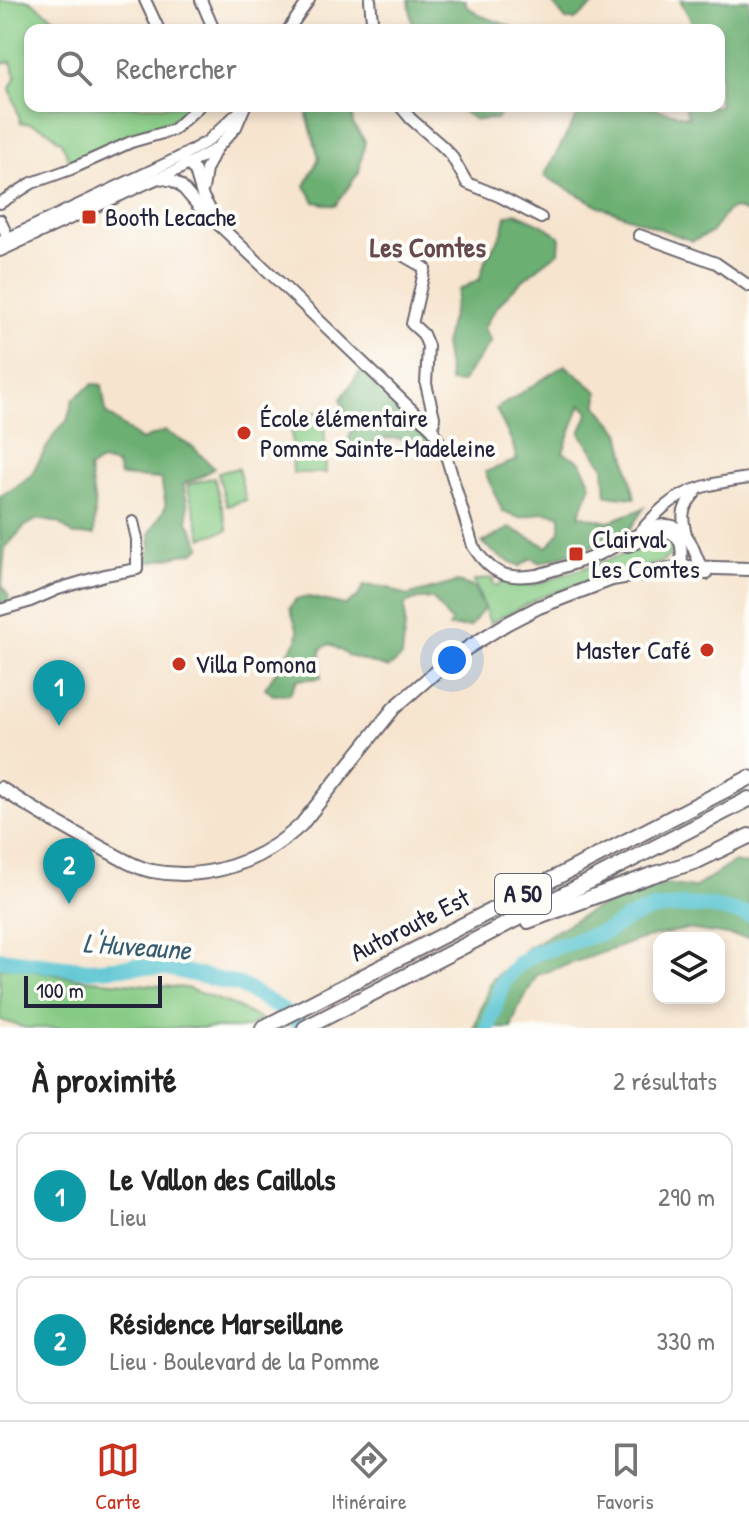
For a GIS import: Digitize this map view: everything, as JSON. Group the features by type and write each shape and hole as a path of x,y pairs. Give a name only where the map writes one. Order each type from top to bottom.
{"highway":[{"name":"Autoroute Est","path":"268,1025 749,778"},
{"name":"Autoroute Est","path":"310,1026 749,799"},
{"path":"472,941 697,861 749,836"}],"main road":[{"path":"0,788 123,860 150,871 195,873 244,863 259,857 301,825 394,708 439,669 506,624 539,607 583,591 694,571 749,571"},
{"path":"0,797 32,808"}],"street":[{"path":"156,24 146,3 158,0"},
{"path":"201,0 211,24"},
{"path":"292,24 309,0"},
{"path":"370,0 372,24"},
{"path":"0,203 32,183 131,142 173,130 192,112"},
{"path":"0,251 159,178 210,139 238,112"},
{"path":"202,195 206,170 216,149 236,127 242,112"},
{"path":"405,112 451,155 467,183 541,218"},
{"path":"4,240 178,164 189,164 216,149"},
{"path":"178,164 181,186"},
{"path":"189,164 220,226"},
{"path":"159,178 181,186 203,212 433,430 445,452 473,546 491,569 509,576 537,575 603,552 659,526 667,528 680,541 694,571"},
{"path":"0,220 4,240"},
{"path":"639,235 716,263 749,286"},
{"path":"4,240 27,239"},
{"path":"395,251 425,268 412,324 423,334 428,346 426,384 434,417 433,430"},
{"path":"635,536 673,501 718,482 749,478"},
{"path":"667,528 699,488"},
{"path":"667,528 667,513 673,501"},
{"path":"685,505 682,521 694,571"},
{"path":"0,610 105,575 137,569 137,539 133,522"},
{"path":"603,552 617,550 667,528 676,527 686,535"}],"green space":[{"path":"0,0 29,0 66,24 24,24 24,112 185,112 169,127 71,166 61,140 41,127 21,123 10,88 16,76 11,62 0,64"},
{"path":"409,0 466,0 466,5 479,15 504,24 412,24"},
{"path":"550,0 600,0 575,20 566,20"},
{"path":"680,0 749,0 749,214 735,208 728,210 711,233 692,241 599,206 544,176 579,112 668,112 688,117 687,112 725,112 725,24 690,24"},
{"path":"308,112 352,112 353,124 365,141 359,172 335,206 315,202 305,186 319,158"},
{"path":"464,112 502,112 496,119 475,120"},
{"path":"516,213 545,226 560,237 559,252 498,305 484,328 491,342 461,383 450,382 444,344 459,290 480,279 485,261 503,231 506,216"},
{"path":"565,365 598,392 597,406 620,432 635,498 606,495 604,466 580,433 589,412 581,404 563,452 581,462 591,485 579,515 608,522 644,508 630,529 587,548 540,563 532,558 520,566 500,557 482,543 510,528 548,547 560,531 560,515 544,512 520,518 503,512 485,472 517,460 496,409"},
{"path":"361,370 433,438 422,448 398,438 378,439 362,456 345,448 354,426 346,415 341,399"},
{"path":"93,384 102,385 106,413 141,440 165,431 194,448 214,468 183,484 188,521 201,546 194,552 146,563 151,546 150,533 166,506 161,479 120,476 117,465 101,461 89,469 95,505 94,535 74,535 59,523 38,519 24,527 5,548 2,585 9,597 7,602 0,604 0,496 31,475 55,433 67,421 73,399"},
{"path":"324,412 326,473 293,473 291,413"},
{"path":"238,468 246,500 227,506 218,473"},
{"path":"214,477 228,530 202,538 187,485"},
{"path":"668,539 674,543 674,551 661,563 603,576 541,597 490,623 474,581 490,578 498,586 501,582 524,586 537,584"},
{"path":"457,582 474,587 484,608 470,627 449,627 451,622 433,599 418,599 405,604 402,657 389,668 349,656 330,644 321,649 321,678 297,680 290,694 273,695 265,688 297,640 298,631 290,608 296,599 308,597 345,605 357,598 364,585 389,588 406,596"},
{"path":"734,862 749,865 749,938 725,935 725,932 687,929 653,932 653,937 537,975 511,1028 474,1028 491,981 527,948 594,909 665,884 694,888"},
{"path":"0,967 88,980 186,988 233,1005 262,1020 246,1028 26,1028 0,1020"}],"waterway":[{"name":"L'Huveaune","path":"488,1028 503,982 518,964 533,954 607,931 628,918 653,909 708,906 749,915"},
{"name":"L'Huveaune","path":"0,959 89,970 136,966 167,968 240,985 306,1028"}],"place":[{"name":"Booth Lecache","path":"89,217"},
{"name":"École élémentaire Pomme Sainte-Madeleine","path":"244,433"},
{"name":"Clairval Les Comtes","path":"576,554"},
{"name":"Master Café","path":"707,650"},
{"name":"Villa Pomona","path":"179,664"},
{"name":"Le Vallon des Caillols","path":"59,726"},
{"name":"Résidence Marseillane","path":"69,904"}],"district":[{"name":"Les Comtes","path":"428,247"}]}
